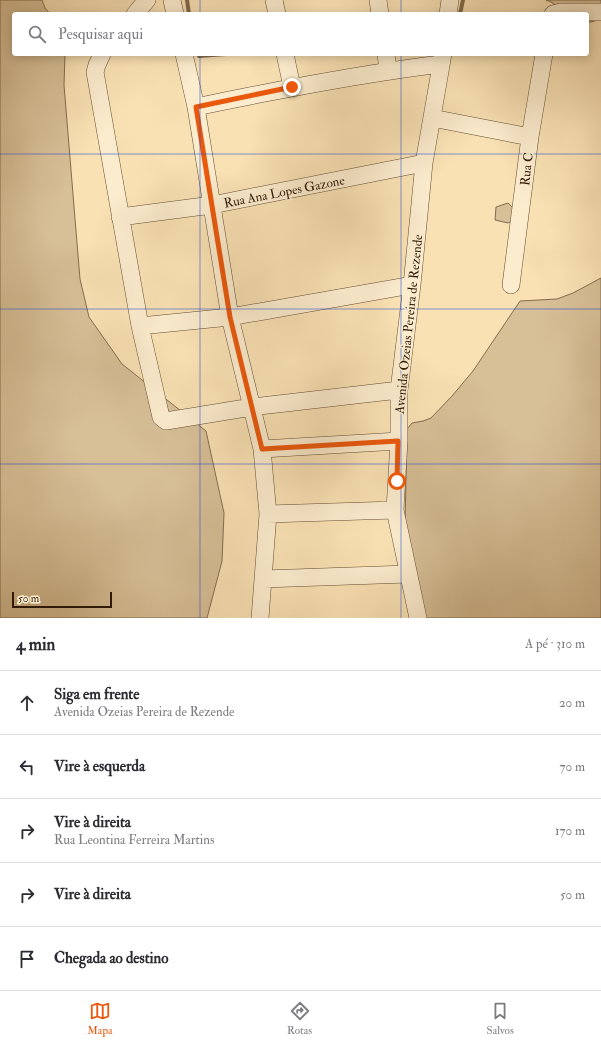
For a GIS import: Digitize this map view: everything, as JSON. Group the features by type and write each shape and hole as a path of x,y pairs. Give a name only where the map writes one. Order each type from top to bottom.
{"street":[{"path":"137,12 147,0"},
{"path":"172,0 175,12"},
{"path":"274,0 277,12"},
{"path":"378,0 380,12"},
{"path":"448,12 450,0"},
{"path":"561,12 601,12"},
{"path":"101,56 97,64 96,72 120,216 140,326 160,414 163,420 166,421 252,407 399,390"},
{"path":"184,56 196,107 230,317 262,449 268,514 260,618"},
{"path":"285,56 292,87"},
{"name":"Rua C","path":"511,285 530,137 544,56"},
{"path":"196,107 292,87 387,62 442,59"},
{"name":"Avenida Ozeias Pereira de Rezende","path":"418,618 395,510 399,390 412,285 424,164 442,59"},
{"path":"432,118 530,137"},
{"name":"Rua Ana Lopes Gazone","path":"120,216 212,205 424,164"},
{"path":"140,326 230,317 412,285"},
{"path":"262,449 398,441"},
{"path":"268,514 395,510"},
{"path":"263,580 408,574"}],"shaded area":[{"path":"0,0 42,0 48,12 12,12 12,56 65,56 64,85 80,279 89,317 122,364 206,431 224,513 222,561 207,618 0,618"},
{"path":"546,0 601,0 601,17 598,20 589,22 589,12 566,12"},
{"path":"508,203 516,211 515,220 508,223 495,220 496,207"},
{"path":"601,278 601,618 425,618 405,528 407,429 412,423 431,418 452,396 473,371 520,301 557,299 573,293"}],"waterway":[{"path":"187,0 189,12"},
{"path":"460,12 463,0"}],"route":[{"path":"292,87 196,107 230,317 258,436 262,449 398,441 397,481"}]}
